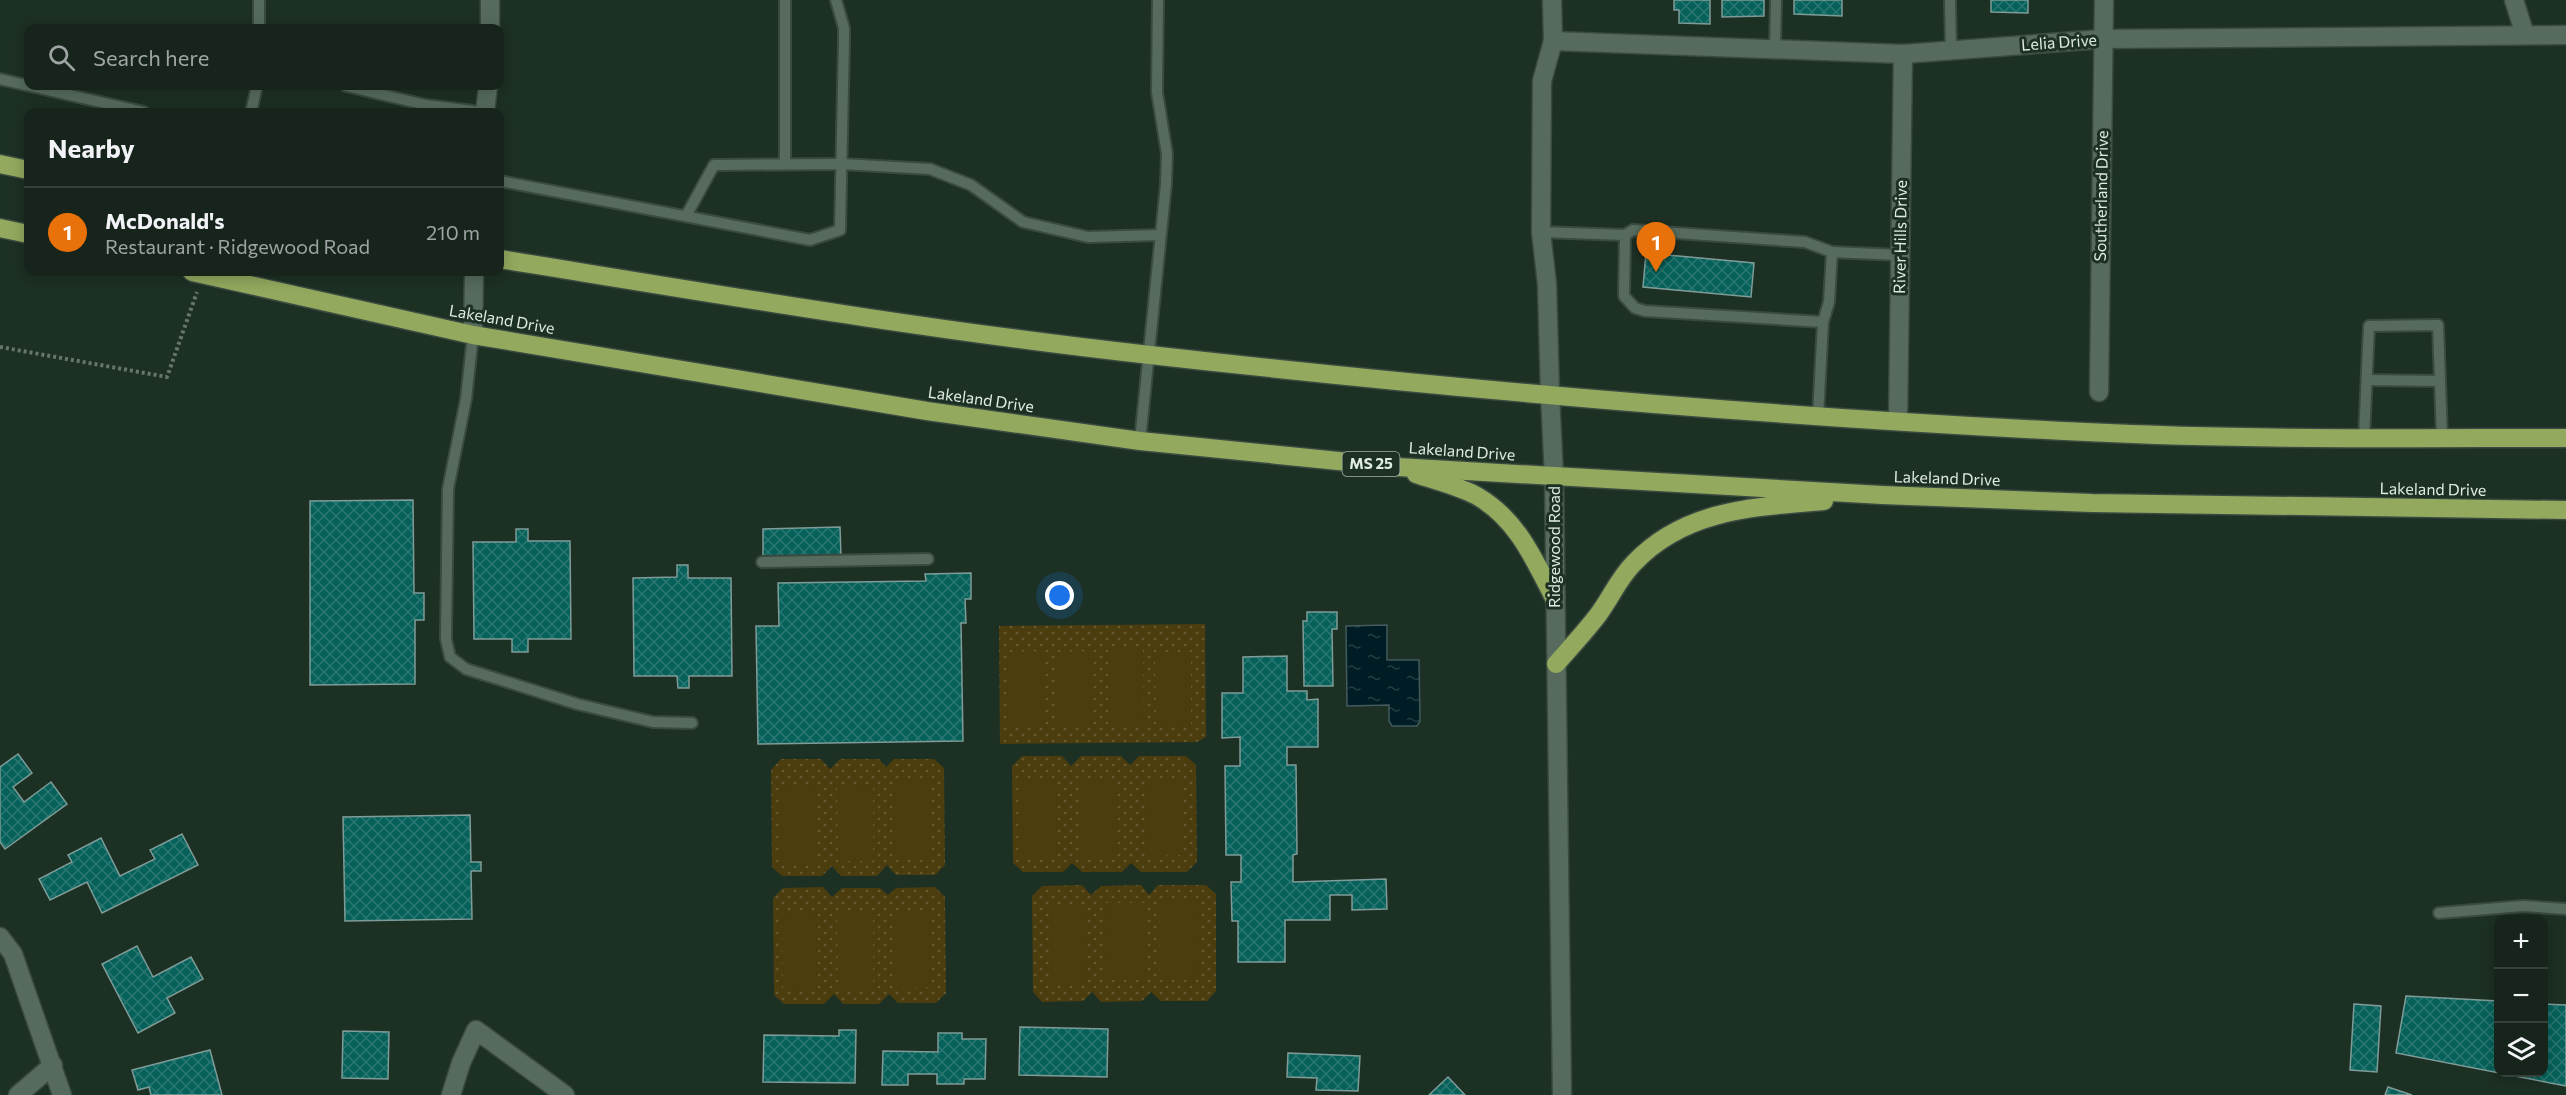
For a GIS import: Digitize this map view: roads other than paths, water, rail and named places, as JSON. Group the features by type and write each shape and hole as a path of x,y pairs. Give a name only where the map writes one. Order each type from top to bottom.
{"highway":[{"path":"0,164 24,169"},
{"path":"0,228 24,233"},
{"path":"504,260 877,320 1148,355 1550,394 1818,416 2090,432 2364,438 2566,438"},
{"name":"Lakeland Drive","path":"212,276 473,334 927,411 1140,441 1398,467 1882,495 2104,503 2566,510"},
{"path":"1398,467 1476,496 1496,510 1515,528 1554,598"},
{"path":"1556,664 1599,614 1616,584 1635,561 1690,523 1734,509 1882,495"}],"street":[{"path":"490,0 490,24"},
{"name":"Ridgewood Road","path":"1552,0 1553,41 1542,81 1541,232 1547,284 1554,477 1562,1095"},
{"name":"Southerland Drive","path":"2099,392 2103,0"},
{"path":"2514,0 2525,35"},
{"name":"Lelia Drive","path":"1553,41 1903,54 2103,39 2566,35"},
{"name":"River Hills Drive","path":"1898,420 1903,54"},
{"path":"484,108 487,90"},
{"path":"473,334 474,276"},
{"path":"0,938 13,954 62,1095"},
{"path":"451,1095 461,1063 476,1030 565,1095"},
{"path":"18,1095 53,1065"}],"lane":[{"path":"259,0 259,24"},
{"path":"785,0 785,164"},
{"path":"504,182 810,240 840,230 844,28 836,0"},
{"path":"1140,441 1167,154 1157,92 1158,0"},
{"path":"1774,49 1776,0"},
{"path":"1950,0 1951,50"},
{"path":"0,80 24,85"},
{"path":"45,90 126,108"},
{"path":"252,108 256,90"},
{"path":"363,90 426,105 450,108"},
{"path":"686,216 714,165 842,164 930,169 971,185 1023,222 1088,237 1159,235"},
{"path":"1541,232 1625,235 1633,230 1805,242 1832,252 1899,255"},
{"path":"1625,235 1624,296 1635,308 1645,311 1823,322"},
{"path":"1818,416 1823,322 1829,302 1832,252"},
{"path":"2364,438 2369,326 2438,325 2442,438"},
{"path":"473,334 466,399 448,489 446,639 450,657 466,669 577,704 653,722 692,723"},
{"path":"2367,380 2440,381"},
{"path":"762,562 928,559"},
{"path":"2439,913 2523,906 2566,909"}],"water":[{"path":"1387,625 1387,660 1419,660 1420,721 1417,726 1392,726 1389,721 1389,705 1347,706 1346,626"}],"place":[{"name":"McDonald's","path":"1656,272"}]}
